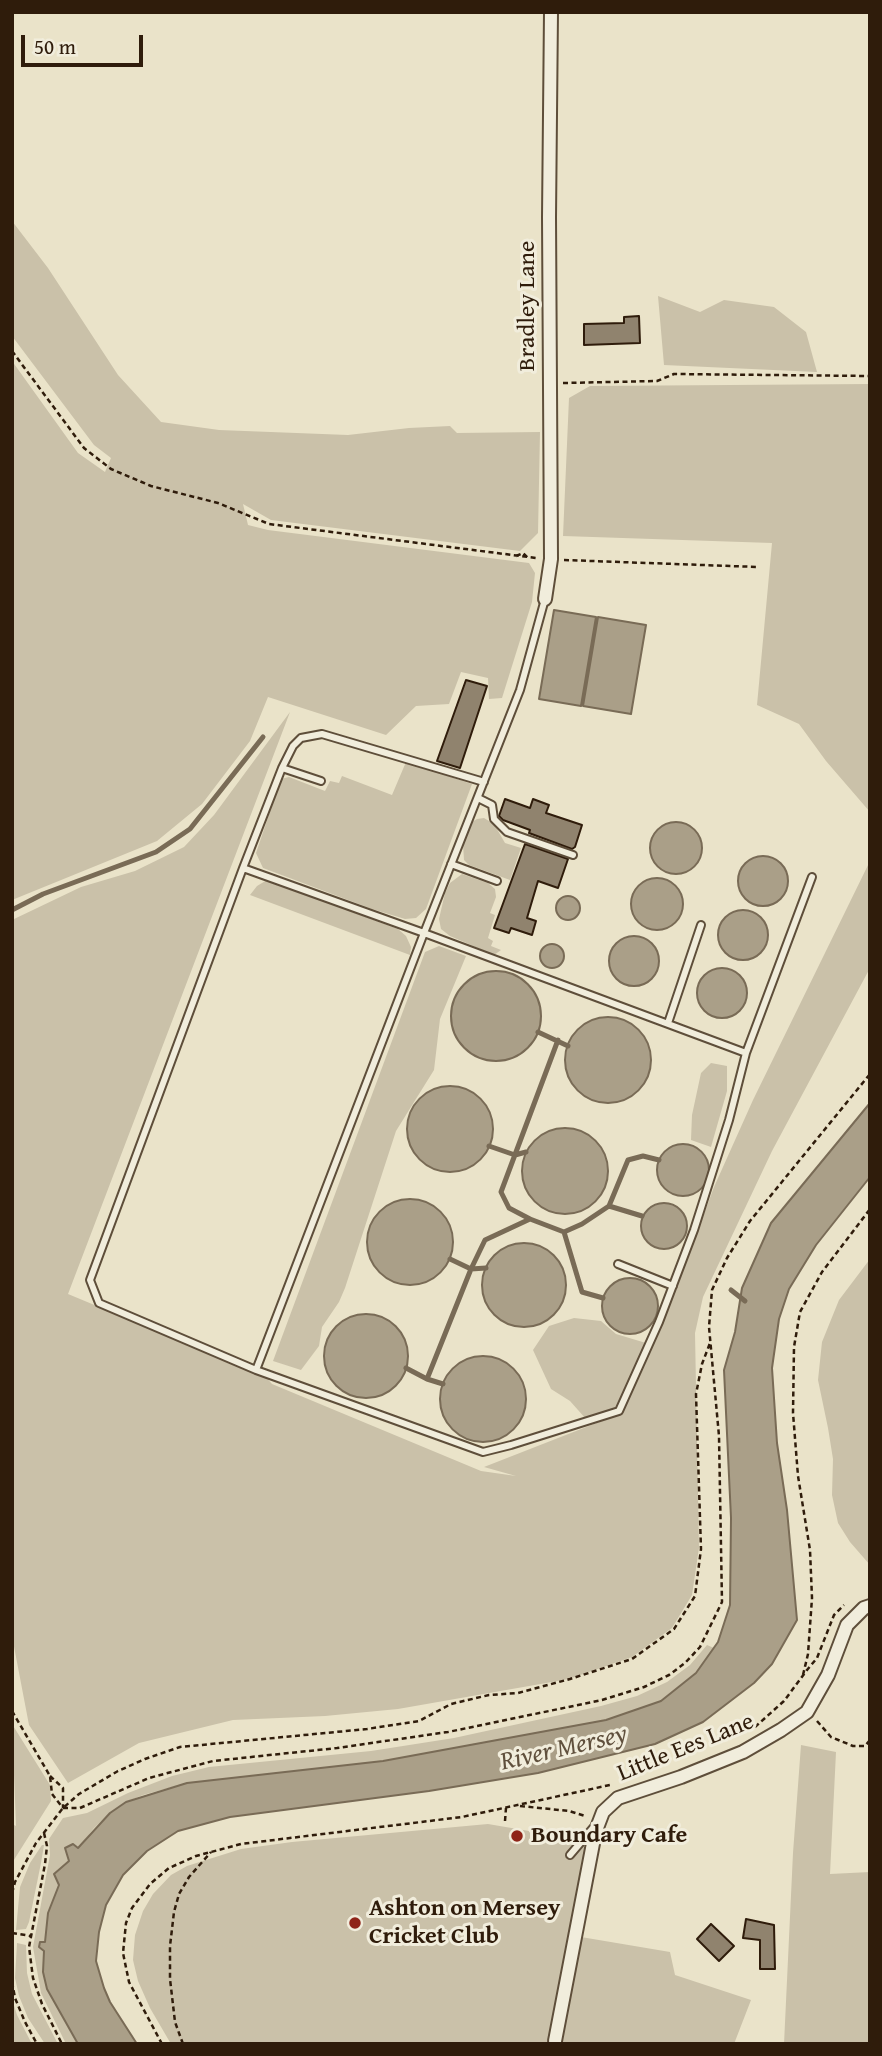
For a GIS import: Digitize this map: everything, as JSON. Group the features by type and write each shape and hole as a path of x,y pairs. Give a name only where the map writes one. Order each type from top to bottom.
{"street":[{"name":"Bradley Lane","path":"545,599 551,559 551,12"},
{"name":"Little Ees Lane","path":"598,1821 608,1805 618,1798 743,1752 807,1712 828,1675 847,1625 864,1608 870,1606"},
{"path":"554,2043 598,1821"}],"lane":[{"path":"256,1370 520,690 545,599"},
{"path":"484,782 322,734 301,738 293,746 243,868 90,1280 99,1303 256,1370 483,1452 619,1411 673,1286 698,1218 729,1120 746,1053 812,877"},
{"path":"282,768 321,781"},
{"path":"478,798 492,805 494,819 507,832 573,855"},
{"path":"451,864 497,881"},
{"path":"243,868 746,1053"},
{"path":"668,1023 701,925"},
{"path":"618,1264 673,1286"},
{"path":"570,1855 598,1821"}],"path":[{"path":"12,351 84,448 111,469 151,486 218,503 269,524 528,558 758,567"},
{"path":"550,384 657,382 674,374 870,376"},
{"path":"63,1808 80,1808 149,1778 213,1761 337,1748 447,1732 602,1700 644,1688 685,1663 701,1647 722,1602 719,1436 709,1327 712,1290 727,1258 750,1221 870,1074"},
{"path":"748,1731 784,1702 803,1675 811,1630 810,1550 798,1476 793,1413 796,1335 800,1312 817,1282 870,1209"},
{"path":"12,1893 15,1882 44,1833 63,1808 79,1794 118,1771 180,1747 367,1729 419,1721 451,1704 489,1695 518,1693 632,1659 674,1629 695,1596 702,1549 696,1394 710,1341"},
{"path":"12,1711 51,1776 63,1788 63,1808"},
{"path":"807,1712 831,1737 853,1746 865,1746 870,1740"},
{"path":"51,1776 52,1794 63,1808"},
{"path":"162,2044 129,1982 122,1953 126,1923 136,1901 150,1884 181,1862 211,1852 280,1838 415,1824 506,1808 612,1784"},
{"path":"516,1805 569,1811 598,1821"},
{"path":"505,1821 506,1808"},
{"path":"44,1833 47,1846 46,1864 29,1947 33,1978 42,2004 62,2044"},
{"path":"183,2044 175,2022 170,1979 174,1912 179,1894 189,1877 211,1852"},
{"path":"12,1933 31,1936"},
{"path":"12,1982 15,1998 37,2044"}],"shaded area":[{"path":"12,221 48,268 118,375 161,422 219,430 348,435 450,426 457,433 540,432 538,533 520,551 271,520 243,504 248,525 268,530 529,563 535,573 532,602 502,698 489,699 488,678 461,672 449,704 416,706 386,735 268,697 250,741 202,804 157,841 12,900 12,361 78,453 105,472 111,458 94,445 12,336"},
{"path":"658,296 700,312 724,300 774,307 806,332 817,372 664,365"},
{"path":"870,384 870,812 826,761 799,724 757,705 772,543 563,536 569,398 590,386"},
{"path":"290,712 68,1294 265,1376 272,1384 481,1471 516,1476 484,1467 622,1413 672,1300 714,1187 753,1100 870,861 870,968 772,1151 703,1297 695,1333 699,1548 692,1595 672,1628 632,1657 569,1679 398,1709 325,1716 233,1720 139,1743 68,1783 29,1725 12,1636 12,920 81,887 135,871 184,847 214,815"},
{"path":"406,762 472,784 426,909 416,918 405,919 372,909 263,868 256,853 281,779 289,777 325,791 330,781 339,783 342,776 392,795"},
{"path":"484,818 494,824 505,843 521,848 510,880 469,865 464,860 463,844 472,822"},
{"path":"462,874 488,883 495,889 496,897 490,913 495,915 488,938 493,941 491,946 501,950 494,955 450,936 441,929 439,919 445,893 450,883"},
{"path":"267,880 398,929 406,936 411,947 410,955 250,895 257,886"},
{"path":"439,946 466,956 440,1019 434,1070 396,1131 345,1288 322,1327 319,1346 301,1370 273,1361 425,952"},
{"path":"711,1063 727,1066 727,1091 711,1147 691,1140 692,1115 701,1073"},
{"path":"870,1259 870,1565 838,1523 832,1495 833,1459 818,1380 822,1342 839,1300"},
{"path":"574,1318 601,1321 616,1334 646,1343 618,1408 586,1419 570,1401 551,1389 533,1350 549,1326"},
{"path":"707,1645 714,1648 696,1673 680,1688 661,1701 606,1720 383,1761 187,1783 126,1802 94,1828 69,1861 54,1874 60,1885 48,1913 45,1942 40,1942 44,1951 47,1989 78,2044 66,2044 41,1993 33,1947 50,1855 49,1839 63,1818 87,1813 172,1776 209,1767 371,1751 454,1738 601,1706 637,1696 667,1682 690,1665"},
{"path":"12,1724 50,1785 51,1801 12,1863 12,1824 16,1826"},
{"path":"801,1745 836,1752 830,1874 870,1872 870,2044 784,2044"},
{"name":"Ashton on Mersey Cricket Club","path":"488,1824 576,1839 586,1848 561,2042 581,1937 670,1952 675,1975 751,2000 734,2044 171,2044 150,2008 138,1981 133,1960 135,1935 143,1911 153,1894 171,1875 187,1866 241,1849"},
{"path":"42,1845 29,1922 26,1929 16,1930 20,1887 30,1863"},
{"path":"17,1943 26,1945 27,1973 32,1994 58,2044 45,2044 28,2018 19,1996 15,1978"},
{"path":"12,1999 17,2015 32,2044 12,2044"}],"water":[{"path":"554,610 596,617 581,706 539,699"},
{"path":"598,617 646,625 631,714 583,706"},
{"path":"676,822 686,824 694,830 700,838 700,858 694,866 686,872 676,874 666,872 658,866 652,858 650,848 652,838 658,830 666,824"},
{"path":"763,856 781,863 788,881 781,899 763,906 745,899 738,881 745,863"},
{"path":"657,878 667,880 675,886 681,894 681,914 675,922 667,928 657,930 647,928 639,922 633,914 631,904 633,894 639,886 647,880"},
{"path":"568,896 576,900 580,908 576,916 568,920 560,916 556,908 560,900"},
{"path":"743,910 761,917 768,935 761,953 743,960 725,953 718,935 725,917"},
{"path":"634,936 652,943 659,961 652,979 634,986 616,979 609,961 616,943"},
{"path":"552,944 560,948 564,956 560,964 552,968 544,964 540,956 544,948"},
{"path":"722,968 740,975 747,993 740,1011 722,1018 704,1011 697,993 704,975"},
{"path":"496,971 513,975 528,984 537,999 541,1016 537,1033 528,1048 513,1057 496,1061 479,1057 464,1048 455,1033 451,1016 455,999 464,984 479,975"},
{"path":"608,1017 632,1024 644,1036 651,1060 644,1084 632,1096 608,1103 584,1096 572,1084 565,1060 572,1036 584,1024"},
{"path":"450,1086 474,1093 486,1105 493,1129 486,1153 474,1165 450,1172 426,1165 414,1153 407,1129 414,1105 426,1093"},
{"name":"River Mersey","path":"870,1103 870,1177 816,1245 789,1289 779,1319 772,1368 777,1443 787,1510 797,1620 772,1664 754,1683 703,1722 655,1744 538,1773 429,1791 230,1817 178,1831 147,1851 123,1875 106,1905 99,1932 96,1961 104,1988 137,2044 78,2044 47,1989 43,1972 44,1951 39,1947 40,1942 45,1942 48,1913 59,1885 54,1874 69,1861 65,1848 73,1844 78,1848 110,1813 126,1802 187,1783 383,1761 606,1720 661,1701 696,1673 718,1642 730,1605 731,1518 724,1370 735,1332 742,1288 771,1223"},
{"path":"565,1128 582,1131 596,1140 605,1154 608,1171 605,1188 596,1202 582,1211 565,1214 548,1211 534,1202 525,1188 522,1171 525,1154 534,1140 548,1131"},
{"path":"683,1144 702,1151 709,1170 702,1189 683,1196 664,1189 657,1170 664,1151"},
{"path":"410,1199 434,1206 446,1218 453,1242 446,1266 434,1278 410,1285 386,1278 374,1266 367,1242 374,1218 386,1206"},
{"path":"664,1203 681,1209 687,1226 681,1243 664,1249 647,1243 641,1226 647,1209"},
{"path":"524,1243 540,1246 554,1255 563,1269 566,1285 563,1301 554,1315 540,1324 524,1327 508,1324 494,1315 485,1301 482,1285 485,1269 494,1255 508,1246"},
{"path":"630,1278 641,1280 650,1286 656,1295 656,1317 650,1326 641,1332 630,1334 619,1332 610,1326 604,1317 602,1306 604,1295 610,1286 619,1280"},
{"path":"366,1314 389,1321 401,1333 408,1356 401,1379 389,1391 366,1398 343,1391 331,1379 324,1356 331,1333 343,1321"},
{"path":"483,1356 499,1360 513,1369 522,1383 526,1399 522,1415 513,1429 499,1438 483,1442 467,1438 453,1429 444,1415 440,1399 444,1383 453,1369 467,1360"}],"building":[{"path":"639,316 640,343 584,345 584,324 624,323 624,317"},
{"path":"466,680 487,686 460,768 437,761"},
{"path":"505,799 530,808 533,799 549,805 546,813 582,825 575,847 572,849 529,833 530,830 503,820 499,816"},
{"path":"525,844 568,859 558,888 538,881 527,918 536,921 532,935 511,928 509,933 494,928"},
{"path":"746,1919 774,1925 775,1969 760,1969 760,1940 743,1938"},
{"path":"711,1924 734,1946 719,1961 697,1939"}],"waterway":[{"path":"12,910 43,894 156,852 190,829 263,737"},
{"path":"538,1032 568,1046"},
{"path":"530,1219 509,1208 501,1192 558,1040"},
{"path":"489,1146 515,1155 526,1152"},
{"path":"609,1206 628,1160 643,1156 659,1160"},
{"path":"564,1232 609,1206 642,1216"},
{"path":"427,1379 485,1240 530,1219 564,1232 582,1292 603,1298"},
{"path":"450,1259 471,1269 486,1268"},
{"path":"731,1290 745,1301"},
{"path":"406,1368 443,1384"}],"place":[{"name":"Boundary Cafe","path":"517,1836"},
{"name":"Ashton on Mersey Cricket Club","path":"355,1923"}]}
